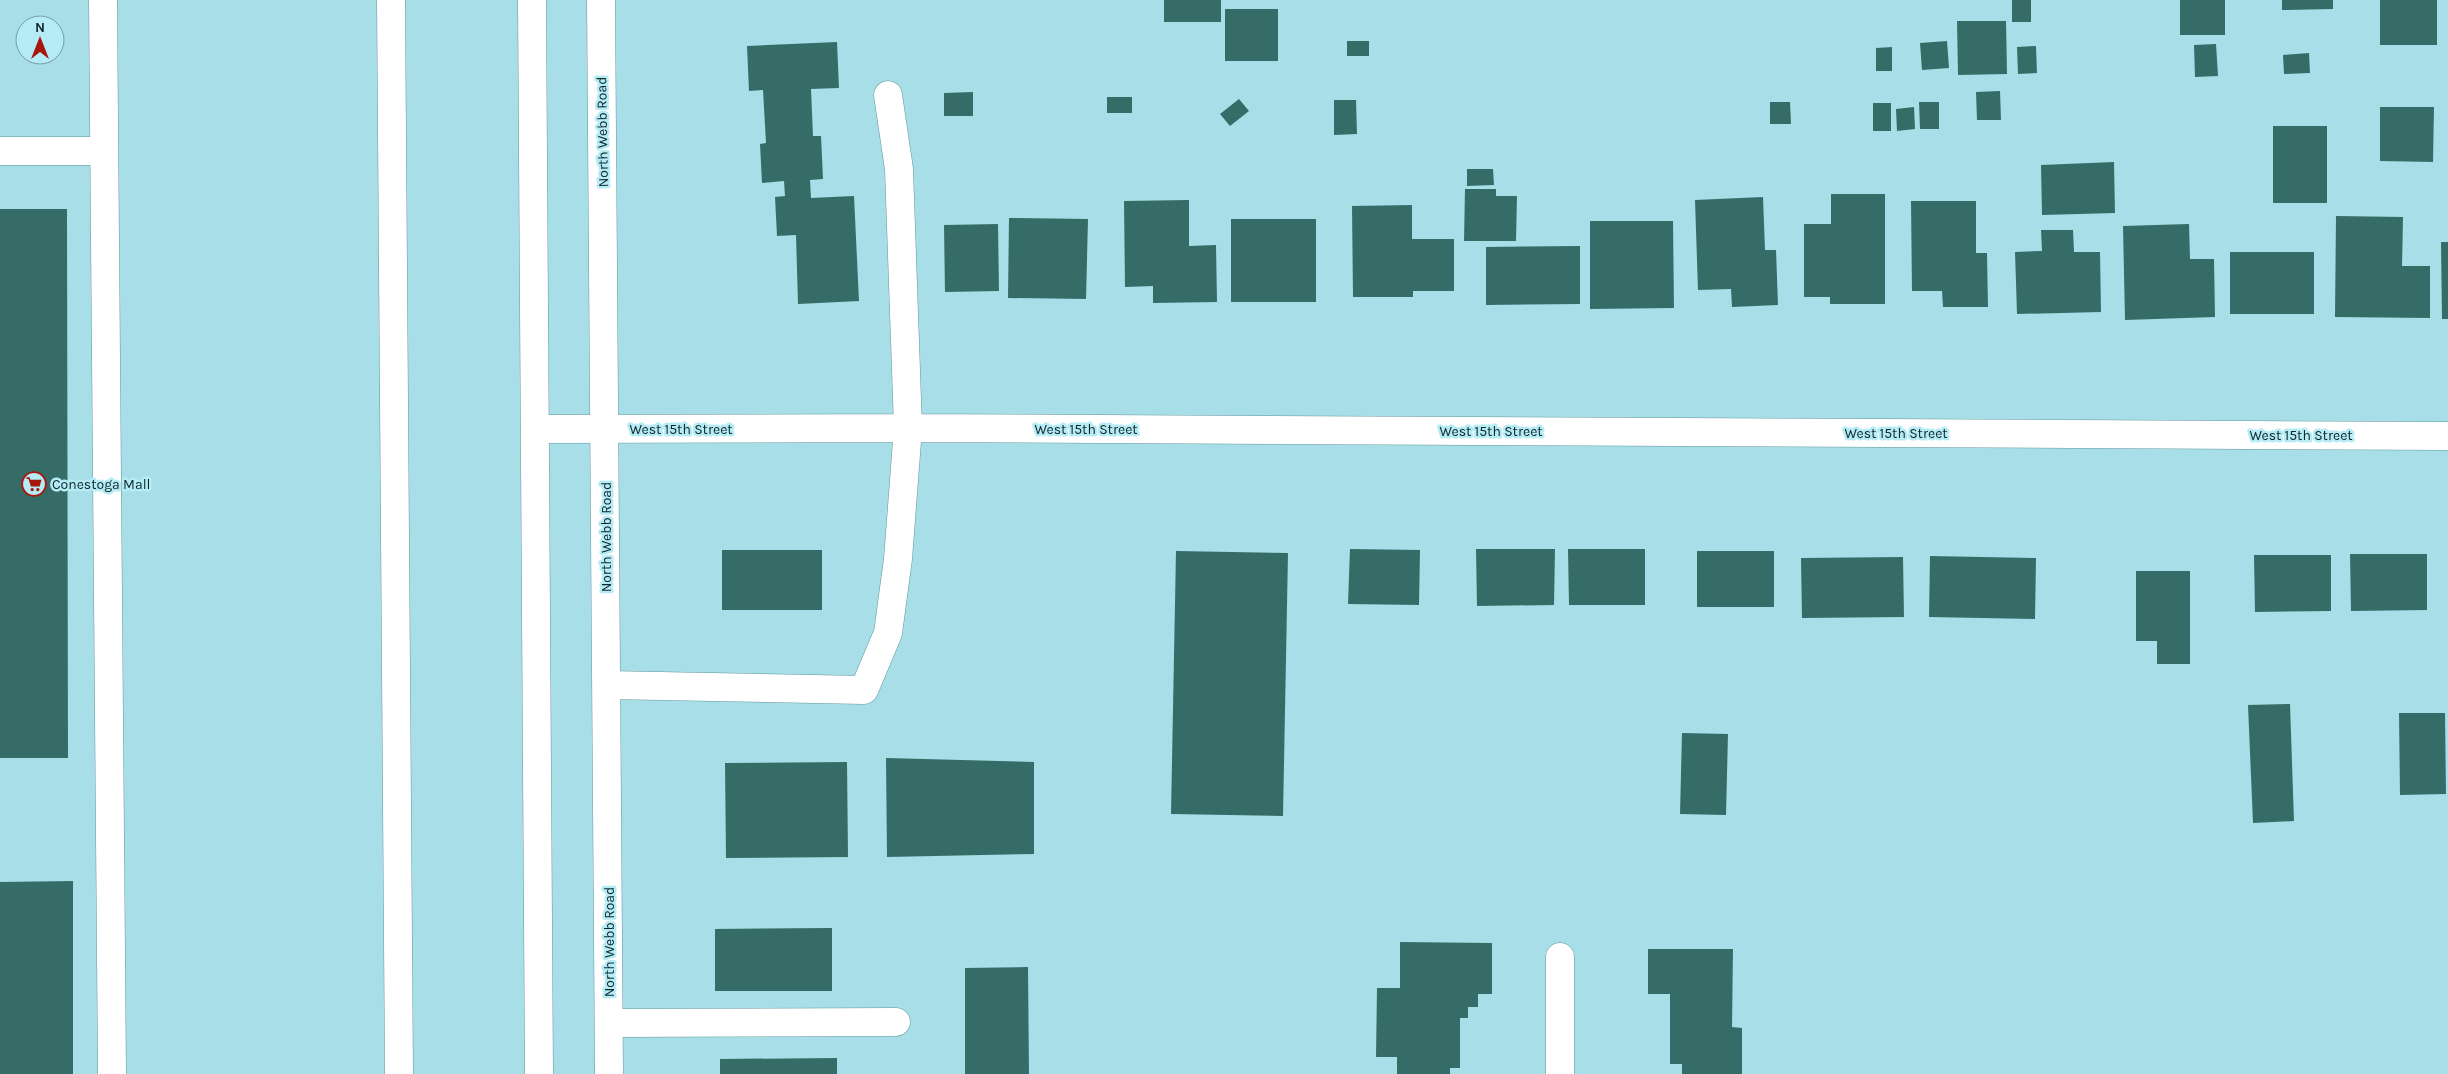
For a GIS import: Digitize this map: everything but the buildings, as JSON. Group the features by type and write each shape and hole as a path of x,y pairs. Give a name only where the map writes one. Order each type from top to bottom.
{"main road":[{"path":"102,0 112,1074"},
{"path":"391,0 399,1074"},
{"path":"532,0 539,1074"},
{"name":"North Webb Road","path":"601,0 609,1074"},
{"path":"607,685 864,690 888,633 898,559 908,428 899,169 888,95"},
{"path":"0,151 104,151"},
{"name":"West 15th Street","path":"534,429 908,428 2448,436"},
{"path":"1560,957 1560,1074"},
{"path":"609,1023 896,1022"}],"place":[{"name":"Conestoga Mall","path":"34,484"}]}
